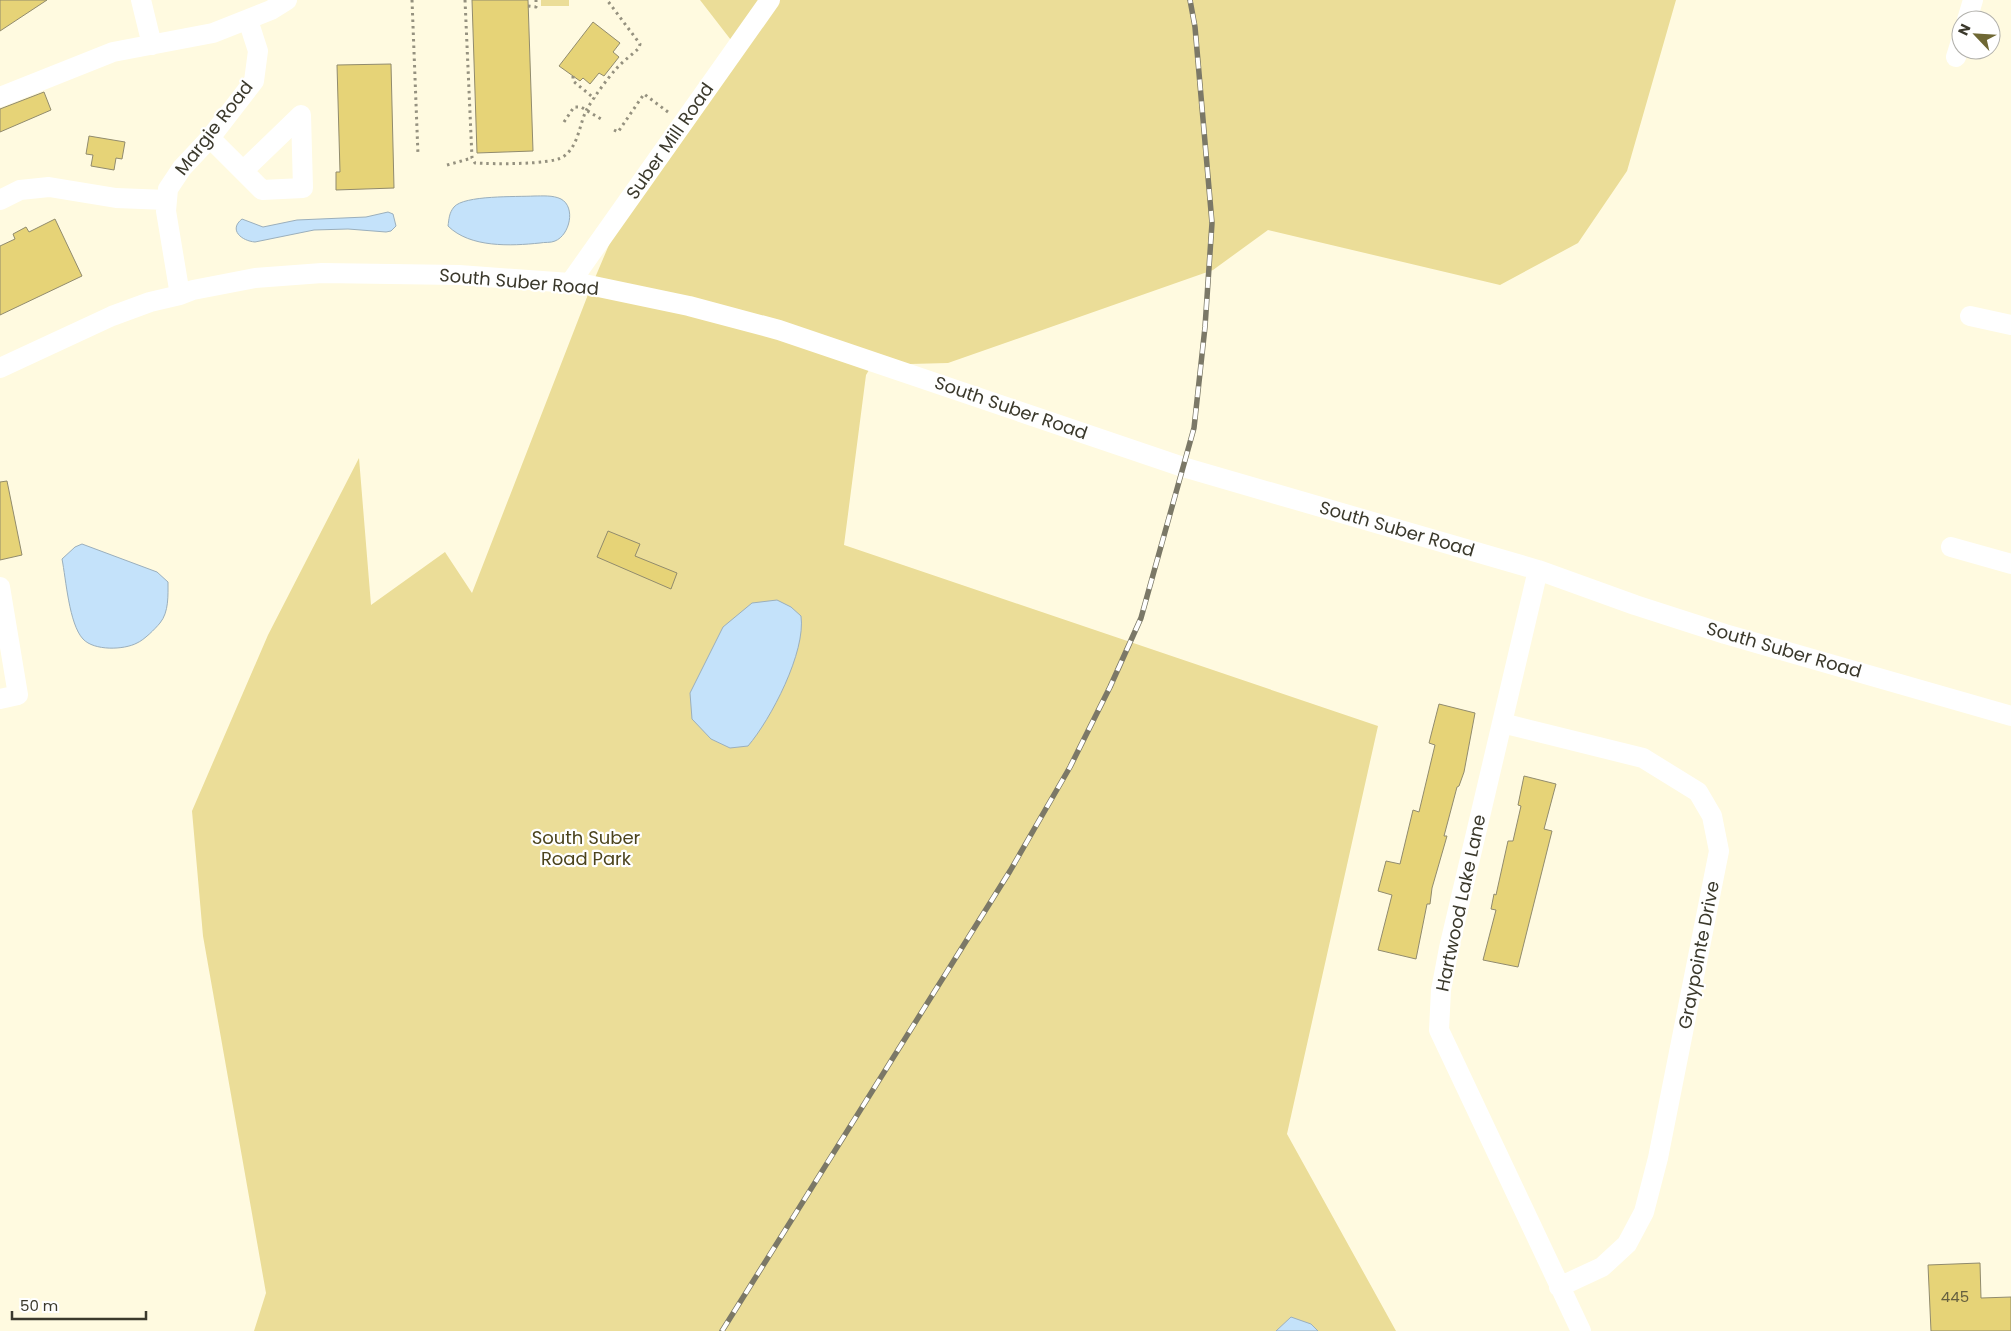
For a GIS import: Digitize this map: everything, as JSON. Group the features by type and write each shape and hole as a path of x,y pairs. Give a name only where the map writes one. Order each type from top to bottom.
{"street":[{"path":"141,0 152,45"},
{"path":"0,97 113,52 213,33 271,10 287,0"},
{"name":"Suber Mill Road","path":"570,283 770,0"},
{"name":"Margie Road","path":"180,295 166,211 168,189 182,168 210,138 254,81 258,52 248,20"},
{"path":"210,138 243,171"},
{"path":"0,200 20,190 49,187 116,198 167,200"},
{"name":"South Suber Road","path":"0,368 112,316 150,302 180,295 192,290 255,278 322,273 458,275 584,284 689,306 780,330 1183,467 1538,570 1635,605 1716,631 2011,716"},
{"path":"1970,316 2011,325"},
{"path":"1951,546 2011,564"},
{"name":"Hartwood Lake Lane","path":"1538,570 1449,948 1441,990 1439,1030 1581,1331"},
{"path":"0,587 18,695 0,699"},
{"name":"Graypointe Drive","path":"1502,723 1643,758 1698,792 1712,816 1719,851 1658,1158 1644,1212 1627,1244 1602,1267 1559,1287"}],"path":[{"path":"412,0 418,154"},
{"path":"465,0 472,158 475,163 486,164 551,161 563,156 580,133 586,110 616,68 639,48 640,44 607,0"},
{"path":"528,6 536,6 536,0"},
{"path":"573,76 573,81 595,99"},
{"path":"614,130 618,132 644,94 668,112"},
{"path":"564,122 574,107 586,110 601,119"},
{"path":"447,165 472,158"}],"green space":[{"path":"541,0 569,0 569,6 541,6"},
{"name":"South Suber Road Park","path":"700,0 1676,0 1627,171 1578,243 1500,285 1268,230 1213,270 948,363 872,365 866,375 844,545 1378,726 1287,1134 1396,1331 254,1331 266,1293 203,936 192,811 268,635 359,458 371,605 445,552 472,593 589,292 614,233 741,53"}],"water":[{"path":"548,196 561,199 566,203 570,214 564,233 555,241 516,245 491,244 468,238 448,226 449,216 454,207 468,200"},
{"path":"388,212 393,214 396,226 391,231 386,232 348,229 314,230 255,242 241,237 236,227 242,219 263,227 297,220 366,217"},
{"path":"82,544 157,572 168,582 167,603 163,619 140,642 117,648 94,646 83,639 78,632 71,612 62,559 75,547"},
{"path":"777,600 791,607 801,616 798,648 785,684 757,734 748,746 730,748 711,739 692,719 690,693 723,627 752,603"},
{"path":"1291,1317 1311,1324 1318,1331 1276,1331"}],"building":[{"path":"0,0 47,0 0,31"},
{"path":"472,0 528,0 533,151 477,153"},
{"path":"593,22 620,43 613,52 619,57 604,76 599,73 590,84 583,78 580,81 559,66"},
{"path":"391,64 394,188 336,190 336,172 340,172 337,65"},
{"path":"44,92 51,110 0,132 0,109"},
{"path":"89,136 125,142 122,159 116,158 114,170 91,166 93,155 86,154"},
{"path":"55,219 82,276 0,315 0,246 15,239 13,234 26,227 29,232"},
{"path":"7,481 22,555 0,560 0,482"},
{"path":"608,531 640,544 635,556 677,573 671,589 597,557"},
{"path":"1439,704 1475,713 1464,772 1457,787 1444,836 1447,836 1432,888 1430,904 1427,904 1416,959 1378,950 1392,895 1378,891 1386,861 1400,864 1413,810 1419,812 1435,745 1429,743"},
{"path":"1524,776 1556,784 1544,829 1552,831 1518,967 1483,960 1496,910 1491,909 1494,894 1496,895 1508,841 1513,841 1521,806 1518,805"},
{"path":"1980,1263 1981,1298 2011,1297 2011,1331 1931,1331 1928,1265"}],"railway":[{"path":"722,1331 1010,871 1070,767 1110,687 1141,618 1194,428 1205,327 1212,223 1195,27 1190,0"}]}
